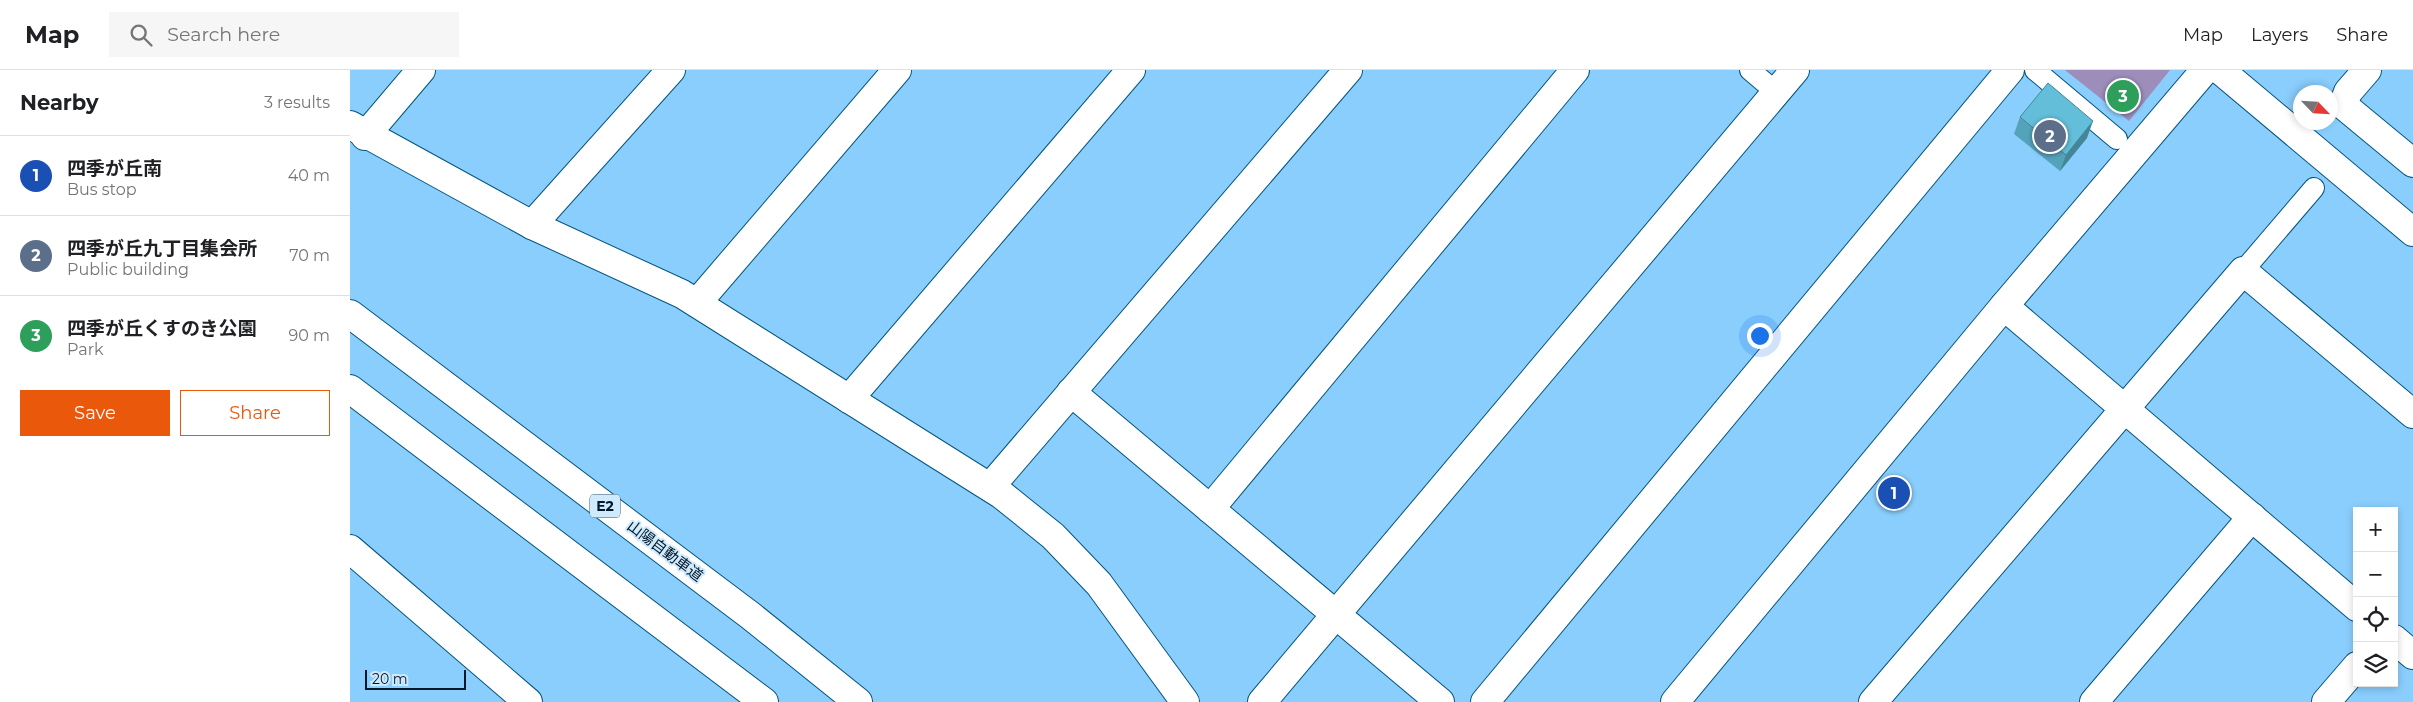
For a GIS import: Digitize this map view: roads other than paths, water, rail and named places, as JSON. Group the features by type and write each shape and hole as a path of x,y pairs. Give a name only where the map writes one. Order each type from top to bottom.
{"main road":[{"path":"422,70 358,130 532,225 697,303 990,487 1053,536 1099,584 1185,702"},
{"path":"532,225 671,70"},
{"path":"697,303 897,70"},
{"path":"849,399 1131,70"},
{"path":"990,487 1348,70"},
{"path":"1210,509 1575,70"},
{"path":"1262,702 1795,70"},
{"path":"1485,702 2010,70"},
{"path":"1675,702 2004,306 2205,70"},
{"path":"2220,70 2413,232"},
{"path":"2366,70 2348,92 2343,105 2413,163"},
{"path":"1873,702 2243,271 2413,414"},
{"path":"2004,306 2353,604"},
{"name":"山陽自動車道","path":"350,314 751,616 858,702"},
{"path":"350,389 764,702"},
{"path":"1071,392 1440,702"},
{"path":"2094,702 2252,517"},
{"path":"350,549 528,702"},
{"path":"2398,642 2413,655"},
{"path":"2326,702 2353,671"}],"street":[{"path":"1750,70 1776,92"},
{"path":"2035,70 2117,139"},
{"path":"2243,271 2314,188"}],"place":[{"name":"四季が丘くすのき公園","path":"2123,96"},
{"name":"四季が丘九丁目集会所","path":"2050,136"},
{"name":"四季が丘南","path":"1894,493"}]}
